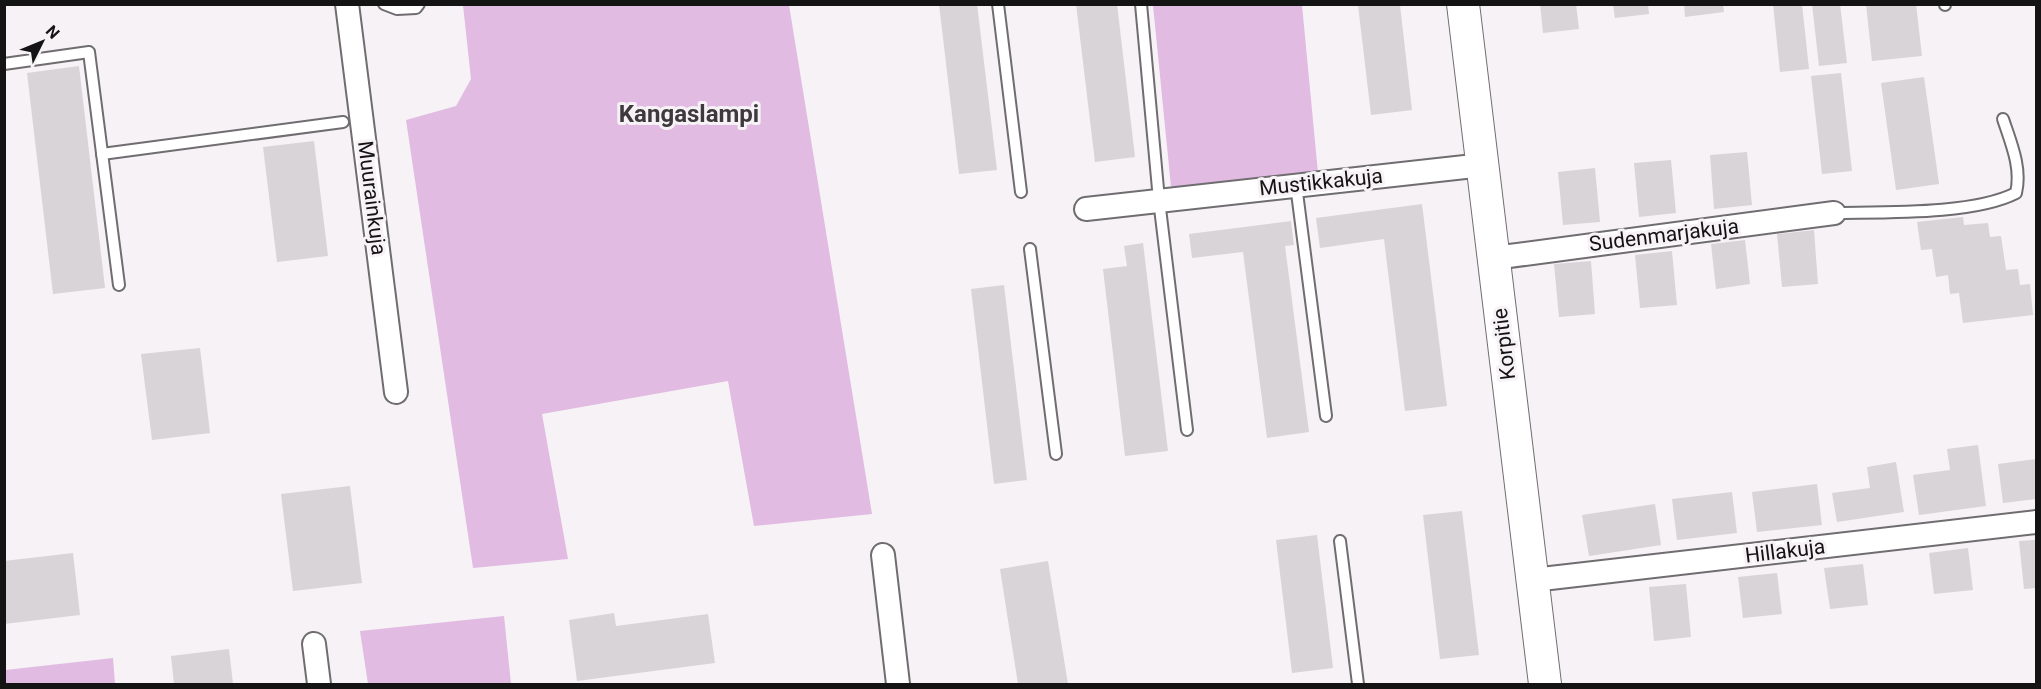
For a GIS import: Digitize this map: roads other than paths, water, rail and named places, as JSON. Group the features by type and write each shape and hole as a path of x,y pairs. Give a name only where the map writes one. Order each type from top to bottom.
{"street":[{"name":"Muurainkuja","path":"347,4 396,392"},
{"name":"Korpitie","path":"1463,4 1545,684"},
{"name":"Mustikkakuja","path":"1086,209 1483,165"},
{"name":"Sudenmarjakuja","path":"1494,258 1834,213"},
{"name":"Hillakuja","path":"1533,580 2037,522"},
{"path":"883,555 898,684"},
{"path":"314,644 319,684"}],"lane":[{"path":"384,4 397,9 416,8 419,4"},
{"path":"998,4 1021,192"},
{"path":"1141,4 1159,200 1187,430"},
{"path":"4,64 89,52 119,285"},
{"path":"1834,213 1962,207 2005,199 2016,193 2019,181 2013,149 2003,119"},
{"path":"102,154 343,122"},
{"path":"1296,185 1326,416"},
{"path":"1030,249 1056,454"},
{"path":"1340,541 1358,684"}],"district":[{"name":"Kangaslampi","path":"689,114"}]}
